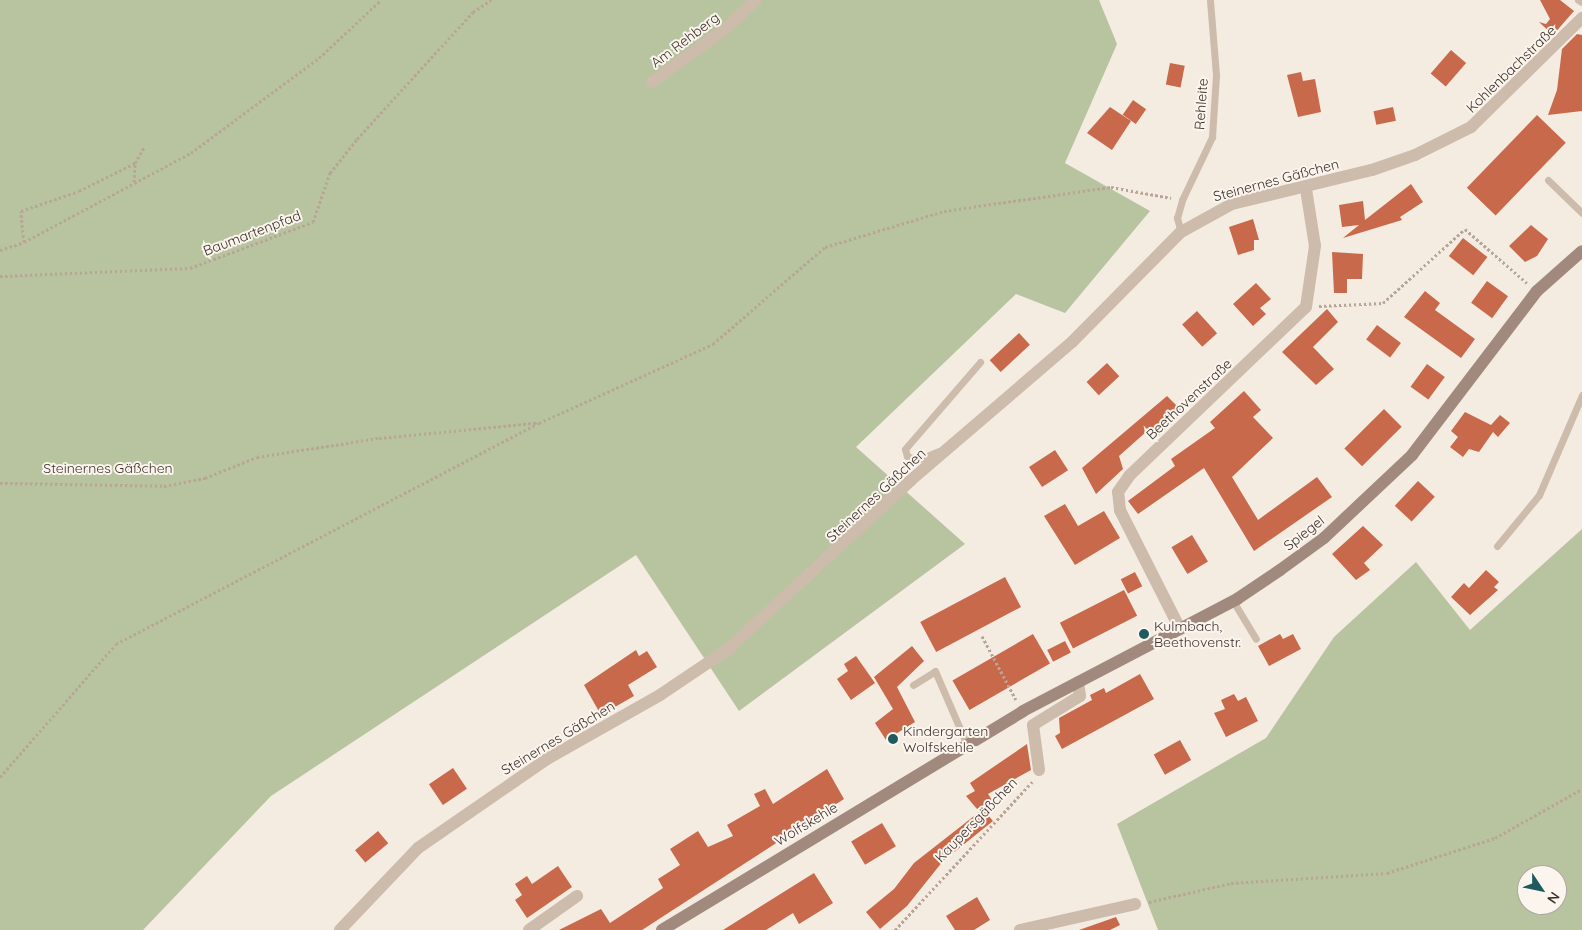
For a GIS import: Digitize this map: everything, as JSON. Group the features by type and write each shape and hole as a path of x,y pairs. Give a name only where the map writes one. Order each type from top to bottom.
{"street":[{"name":"Am Rehberg","path":"652,82 725,29 756,0"},
{"name":"Kohlenbachstraße","path":"1455,136 1488,114 1582,18"},
{"name":"Steinernes Gäßchen","path":"340,930 418,848 547,759 660,696 727,650 949,448 1072,342 1181,232 1232,204 1306,190 1415,155 1455,136"},
{"path":"1306,190 1315,246 1306,307"},
{"name":"Spiegel","path":"966,745 1022,711 1233,601 1324,538 1412,455 1537,291 1582,251"},
{"name":"Beethovenstraße","path":"1180,629 1120,510 1118,492 1130,475 1306,307"},
{"path":"1039,770 1033,725 1080,696 1078,682"},
{"name":"Wolfskehle","path":"662,930 966,745"},
{"path":"529,930 577,896"},
{"path":"1020,930 1135,904"}],"lane":[{"name":"Rehleite","path":"1181,232 1176,218 1182,200 1200,169 1212,137 1216,75 1210,0"},
{"path":"1578,0 1582,2"},
{"path":"1548,180 1582,213"},
{"path":"949,448 917,460 907,456 905,449 980,362"},
{"path":"1497,546 1539,495 1582,396"},
{"path":"1233,601 1256,639"},
{"path":"913,685 935,671 966,745"}],"path":[{"path":"0,250 24,242 191,153 319,58 381,0"},
{"name":"Baumartenpfad","path":"0,276 190,268 313,222 330,173 357,139 473,12 491,0"},
{"path":"134,183 135,163 145,146"},
{"path":"24,242 21,211 79,191 135,163"},
{"path":"0,777 116,644 539,423 713,344 825,247 944,211 1111,187 1182,200"},
{"path":"1306,307 1384,303 1464,229 1537,291"},
{"name":"Steinernes Gäßchen","path":"0,483 164,486 205,478 257,457 379,438 539,423"},
{"path":"982,636 1022,711"},
{"name":"Kaupersgäßchen","path":"896,930 1008,813 1039,770"},
{"path":"1135,904 1231,883 1387,873 1495,838 1582,789"}],"green space":[{"path":"0,0 1099,0 1117,44 1065,163 1150,211 1065,313 1016,294 856,447 965,544 739,711 636,555 271,796 143,930 0,930"},
{"path":"1582,529 1582,930 1158,930 1117,824 1266,738 1334,637 1416,562 1470,630"}],"building":[{"path":"1540,0 1560,0 1574,11 1553,35 1539,22 1546,24 1550,19"},
{"path":"1577,34 1582,35 1582,111 1548,115 1557,90 1562,49"},
{"path":"1451,50 1466,63 1446,87 1431,73"},
{"path":"1170,63 1185,66 1181,87 1166,85"},
{"path":"1301,72 1303,81 1315,79 1321,112 1298,117 1287,75"},
{"path":"1133,100 1146,109 1136,124 1123,115"},
{"path":"1110,107 1131,121 1112,150 1087,133"},
{"path":"1393,107 1396,121 1376,125 1373,111"},
{"path":"1537,115 1566,143 1496,215 1467,188"},
{"path":"1411,184 1423,202 1400,217 1402,220 1343,238 1359,225 1342,227 1339,205 1363,201 1365,220"},
{"path":"1253,219 1259,240 1254,240 1254,250 1238,255 1229,227"},
{"path":"1531,225 1548,239 1537,256 1525,262 1509,246"},
{"path":"1463,238 1487,257 1473,275 1449,256"},
{"path":"1332,252 1363,254 1362,279 1347,279 1347,293 1334,293"},
{"path":"1487,281 1508,296 1492,318 1471,303"},
{"path":"1256,283 1271,299 1260,308 1266,314 1253,326 1233,304"},
{"path":"1425,291 1440,303 1435,310 1475,339 1461,358 1404,317"},
{"path":"1327,309 1338,322 1313,347 1334,369 1316,385 1282,352"},
{"path":"1197,311 1217,333 1202,347 1182,324"},
{"path":"1377,325 1401,343 1390,357 1366,339"},
{"path":"1019,333 1030,345 1001,372 990,360"},
{"path":"1107,363 1119,376 1099,395 1087,382"},
{"path":"1427,364 1445,377 1428,400 1411,387"},
{"path":"1244,391 1261,410 1253,417 1273,438 1232,477 1258,520 1317,477 1332,497 1254,551 1204,468 1138,514 1128,501 1175,466 1171,459 1215,428 1210,422"},
{"path":"1167,396 1183,412 1154,440 1146,432 1119,456 1123,469 1096,494 1082,468"},
{"path":"1384,409 1402,427 1362,466 1344,449"},
{"path":"1465,412 1491,425 1500,415 1510,423 1498,437 1493,432 1479,452 1469,449 1463,457 1450,447 1458,437 1451,431"},
{"path":"1055,450 1068,470 1042,487 1029,467"},
{"path":"1418,481 1435,497 1412,522 1395,506"},
{"path":"1065,504 1078,526 1104,511 1120,538 1075,565 1044,516"},
{"path":"1363,526 1383,545 1364,563 1370,570 1356,580 1332,554"},
{"path":"1192,535 1208,562 1187,574 1171,547"},
{"path":"1486,570 1499,582 1494,587 1498,590 1470,615 1451,597 1464,583 1469,588"},
{"path":"1135,572 1142,586 1128,594 1121,579"},
{"path":"1005,577 1021,607 936,652 920,622"},
{"path":"1124,590 1137,616 1073,649 1060,623"},
{"path":"1033,634 1050,663 969,710 952,680"},
{"path":"1280,634 1283,639 1293,634 1301,649 1269,666 1258,646"},
{"path":"1065,641 1071,653 1053,662 1047,650"},
{"path":"912,646 924,661 897,687 915,722 886,740 875,723 893,709 874,677"},
{"path":"636,650 639,656 647,651 657,667 628,685 634,696 601,715 584,685"},
{"path":"856,656 875,683 851,700 837,679 848,671 844,664"},
{"path":"1140,674 1154,699 1062,749 1055,736 1060,733 1059,718 1092,700 1090,695 1104,688 1106,693"},
{"path":"1234,694 1238,701 1246,697 1258,721 1226,737 1214,713 1225,709 1221,700"},
{"path":"1180,740 1191,760 1165,775 1154,755"},
{"path":"1027,744 1031,770 988,794 992,800 977,809 966,796 975,791 970,783"},
{"path":"453,768 467,789 443,805 429,784"},
{"path":"827,769 844,799 642,930 559,930 601,909 610,923 663,888 658,879 680,865 670,849 698,831 708,847 733,836 727,825 760,806 754,794 765,789 773,804"},
{"path":"983,809 993,821 943,861 907,906 880,929 866,912 894,889 914,863"},
{"path":"882,823 896,846 865,865 851,842"},
{"path":"378,831 388,843 365,863 355,850"},
{"path":"558,866 572,887 527,918 515,900 522,895 515,884 527,876 532,884"},
{"path":"814,873 833,903 799,924 793,913 766,930 723,930"},
{"path":"977,897 990,920 974,930 955,930 946,916"},
{"path":"1116,917 1120,925 1110,930 1079,930"}],"place":[{"name":"Kulmbach, Beethovenstr.","path":"1144,634"},
{"name":"Kindergarten Wolfskehle","path":"893,739"}]}
